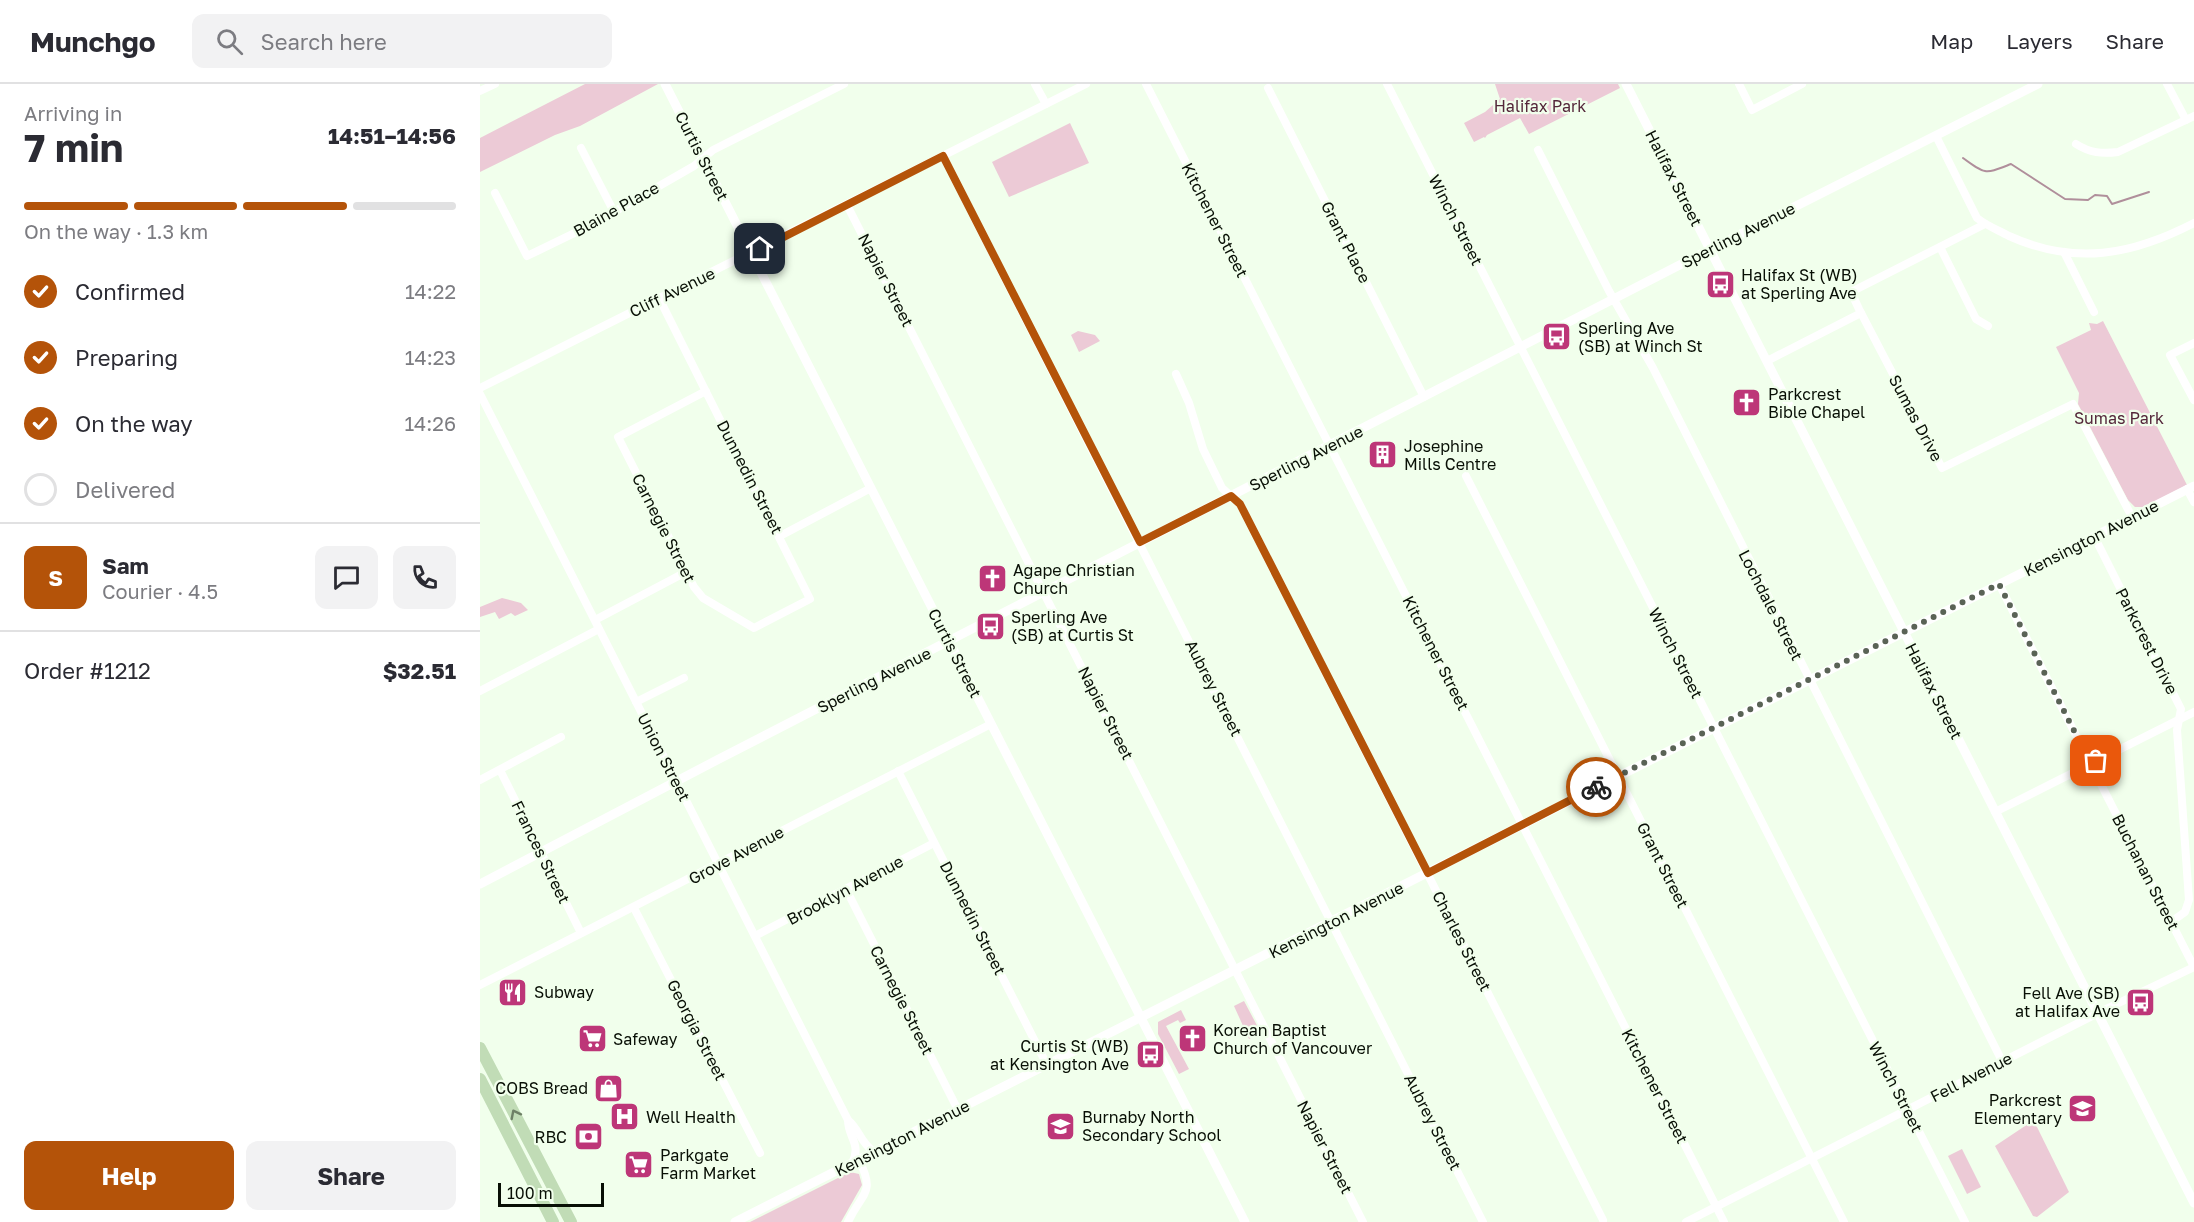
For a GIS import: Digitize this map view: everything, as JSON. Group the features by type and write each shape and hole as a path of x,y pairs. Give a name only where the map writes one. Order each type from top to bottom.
{"main road":[{"path":"480,1048 571,1222"},
{"path":"480,1078 553,1222"}],"street":[{"path":"480,92 495,84"},
{"name":"Curtis Street","path":"665,84 1245,1222"},
{"name":"Blaine Place","path":"495,193 527,256 614,212 713,150 844,84"},
{"path":"1035,84 1046,104"},
{"name":"Cliff Avenue","path":"480,390 1086,84"},
{"name":"Kitchener Street","path":"1146,84 1724,1222"},
{"name":"Winch Street","path":"1387,84 1965,1222"},
{"name":"Halifax Street","path":"1626,84 2194,1203"},
{"path":"1739,84 1752,110 1802,84"},
{"name":"Sperling Avenue","path":"480,884 1710,249 2038,84"},
{"path":"2167,84 2186,120"},
{"name":"Grant Place","path":"1268,88 1424,397"},
{"path":"2076,144 2086,151 2118,152 2194,116"},
{"path":"1936,136 1977,218 1984,224 2027,244 2064,252 2103,253 2138,248 2165,238 2194,223"},
{"path":"582,148 614,212"},
{"name":"Lochdale Street","path":"1538,150 1614,299 1646,356 2002,1061"},
{"name":"Aubrey Street","path":"943,156 1483,1222"},
{"name":"Napier Street","path":"848,205 1364,1222"},
{"name":"Sumas Drive","path":"1984,224 1851,292 1861,313 1942,468 2073,404 2132,517"},
{"path":"1940,247 1976,319 1988,327"},
{"path":"2064,252 2094,312"},
{"name":"Dunnedin Street","path":"659,298 810,599 754,628"},
{"path":"1767,361 1861,313"},
{"path":"2194,343 2170,355 2194,400"},
{"name":"Charles Street","path":"1176,374 1189,403 1203,449 1222,488 1240,504 1603,1220"},
{"name":"Union Street","path":"480,390 848,1120 853,1124 864,1146 874,1152"},
{"name":"Carnegie Street","path":"706,392 618,436 694,587 703,598 754,628"},
{"name":"Grant Street","path":"1466,476 1844,1222"},
{"path":"780,536 871,488"},
{"path":"2191,488 2194,502"},
{"name":"Kensington Avenue","path":"735,1222 2191,488"},
{"name":"Parkcrest Drive","path":"2094,536 2181,709 2177,730 2189,900 2185,912 2171,922"},
{"path":"594,620 686,572"},
{"name":"Buchanan Street","path":"1999,584 2194,967"},
{"path":"480,691 599,629"},
{"path":"636,702 684,678"},
{"path":"1995,812 2194,712"},
{"name":"Grove Avenue","path":"480,985 991,724"},
{"path":"480,780 561,737"},
{"name":"Frances Street","path":"500,770 581,933"},
{"name":"Dunnedin Street","path":"898,771 1047,1065"},
{"name":"Brooklyn Avenue","path":"755,936 934,843"},
{"name":"Carnegie Street","path":"846,889 958,1110"},
{"name":"Georgia Street","path":"633,908 759,1153"},
{"name":"Fell Avenue","path":"1686,1222 2002,1061 2194,967"},
{"name":"Union Street","path":"848,1120 856,1150 855,1162 868,1178 868,1185 848,1222"}],"green space":[{"path":"585,84 658,84 580,126 555,135 480,172 480,138"},
{"name":"Halifax Park","path":"1495,84 1618,84 1620,88 1529,134 1520,118 1474,142 1464,123 1485,112 1500,99"},
{"path":"1070,123 1089,163 1009,197 992,162"},
{"name":"Sumas Park","path":"2103,321 2187,485 2144,507 2135,507 2128,500 2078,404 2079,393 2056,347 2091,330 2089,323 2097,324"},
{"path":"1078,331 1095,335 1100,341 1079,352 1071,335"},
{"path":"502,598 521,603 528,610 515,616 511,613 499,619 495,612 480,617 480,607"},
{"path":"1244,1001 1261,1033 1249,1039 1234,1006"},
{"path":"1181,1010 1186,1020 1180,1023 1178,1020 1166,1026 1189,1069 1179,1074 1158,1034 1158,1022"},
{"path":"2031,1122 2037,1127 2069,1192 2037,1217 2033,1216 1995,1146"},
{"path":"1962,1149 1981,1187 1967,1194 1948,1156"},
{"path":"850,1172 859,1174 862,1185 841,1222 750,1222"}],"waterway":[{"path":"1963,158 1977,168 1986,171 2011,164 2065,199 2088,200 2095,195 2107,196 2112,204 2149,192"}],"way so far":[{"path":"1596,787 1999,584 2091,764 2096,761"}],"place":[{"name":"Halifax St (WB) at Sperling Ave","path":"1720,284"},
{"name":"Sperling Ave (SB) at Winch St","path":"1557,337"},
{"name":"Parkcrest Bible Chapel","path":"1747,403"},
{"name":"Josephine Mills Centre","path":"1383,455"},
{"name":"Agape Christian Church","path":"992,579"},
{"name":"Sperling Ave (SB) at Curtis St","path":"990,626"},
{"name":"Subway","path":"513,992"},
{"name":"Fell Ave (SB) at Halifax Ave","path":"2141,1002"},
{"name":"Safeway","path":"592,1039"},
{"name":"Korean Baptist Church of Vancouver","path":"1192,1039"},
{"name":"Curtis St (WB) at Kensington Ave","path":"1150,1055"},
{"name":"COBS Bread","path":"609,1088"},
{"name":"Parkcrest Elementary","path":"2083,1109"},
{"name":"Well Health","path":"625,1117"},
{"name":"Burnaby North Secondary School","path":"1061,1126"},
{"name":"RBC","path":"588,1137"},
{"name":"Parkgate Farm Market","path":"639,1164"}],"route":[{"path":"760,249 943,156 1140,542 1231,496 1240,504 1428,873 1596,787"}]}
